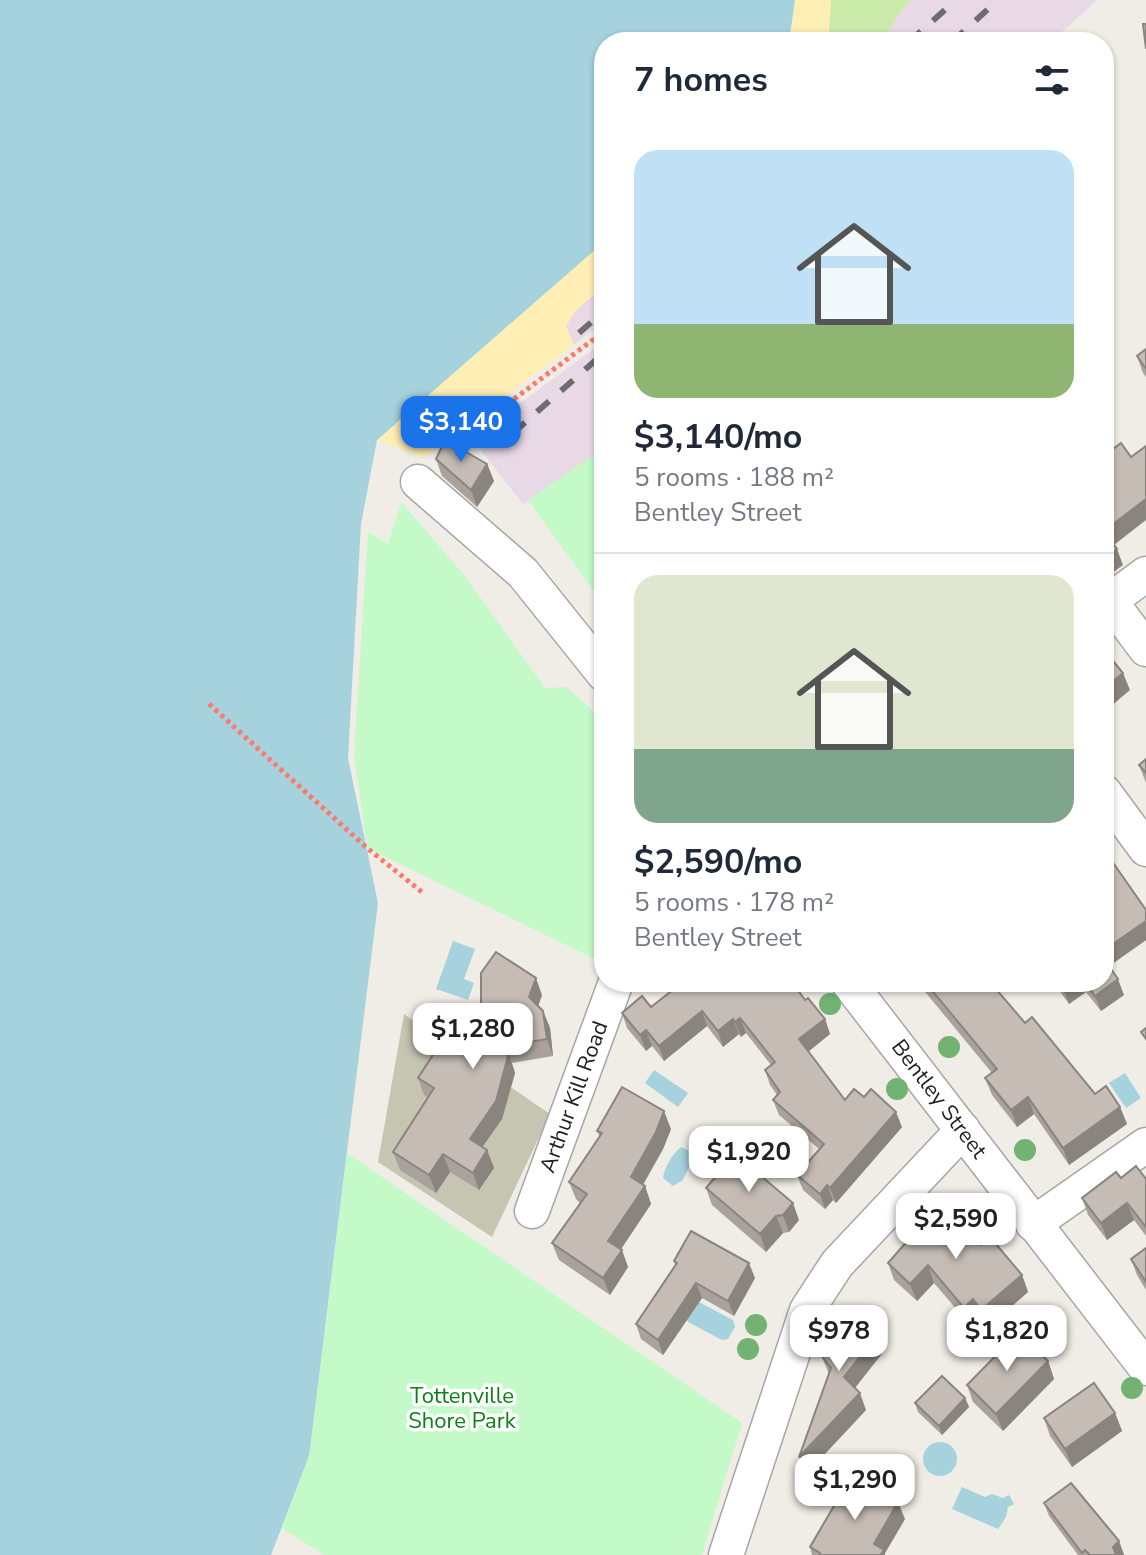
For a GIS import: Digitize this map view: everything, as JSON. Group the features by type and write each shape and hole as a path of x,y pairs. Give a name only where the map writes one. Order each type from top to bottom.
{"street":[{"path":"418,482 523,573 594,662"},
{"path":"1114,598 1146,574"},
{"path":"1114,611 1146,649"},
{"path":"1114,806 1146,849"},
{"name":"Arthur Kill Road","path":"532,1211 612,992"},
{"name":"Bentley Street","path":"856,992 1146,1368"},
{"path":"726,1555 807,1310 837,1264 963,1130"},
{"path":"1033,1224 1146,1145"}],"path":[{"path":"418,482 428,464 594,339"},
{"path":"209,704 367,848 422,892"}],"shaded area":[{"path":"912,0 1097,0 1062,32 888,32"},
{"path":"594,295 594,331 574,345 566,326 575,311"},
{"path":"594,349 594,455 523,504 472,439"},
{"path":"404,1014 550,1114 492,1237 378,1162"}],"green space":[{"path":"831,0 912,0 888,32 829,32"},
{"path":"594,455 594,591 528,500"},
{"path":"401,502 465,576 545,688 567,687 594,712 594,959 367,848 354,755 368,532 388,544"},
{"name":"Tottenville Shore Park","path":"347,1153 742,1423 702,1555 324,1555 282,1528 309,1456"}],"sand":[{"path":"795,0 831,0 829,32 790,32"},
{"path":"594,251 594,295 575,311 566,326 574,345 423,458 377,440"}],"water":[{"path":"0,0 795,0 790,32 594,32 594,251 377,440 361,524 348,758 378,903 309,1456 271,1555 0,1555"},
{"path":"453,941 475,949 464,979 474,983 468,1000 436,989"},
{"path":"654,1070 688,1093 678,1107 645,1083"},
{"path":"1125,1073 1141,1098 1126,1108 1109,1083"},
{"path":"681,1147 691,1152 693,1158 683,1180 673,1186 663,1178 669,1161"},
{"path":"699,1302 733,1320 735,1327 728,1339 722,1340 688,1322 685,1317"},
{"path":"940,1442 952,1447 957,1459 952,1471 940,1476 928,1471 923,1459 928,1447"},
{"path":"962,1487 985,1497 992,1494 1003,1498 1009,1495 1014,1504 1008,1507 998,1529 952,1509"}],"building":[{"path":"1146,349 1146,369 1137,356"},
{"path":"445,440 487,464 471,490 436,459"},
{"path":"1121,443 1131,457 1146,446 1146,499 1114,523 1114,448"},
{"path":"1114,662 1123,673 1114,681"},
{"path":"1146,759 1146,773 1139,765"},
{"path":"1114,864 1146,910 1146,921 1114,943"},
{"path":"496,952 536,978 529,997 543,1011 547,1039 506,1046 508,1056 496,1101 470,1139 487,1150 473,1173 443,1154 429,1175 393,1152 434,1088 418,1078 442,1041 456,1050 481,1014 481,973"},
{"path":"670,992 799,992 825,1019 799,1039 845,1100 854,1089 864,1097 871,1089 896,1112 830,1188 827,1185 820,1194 797,1175 824,1144 773,1100 780,1092 765,1070 775,1062 740,1018 735,1022 733,1019 718,1031 702,1011 659,1046 646,1030 640,1035 622,1013 642,996 651,1007"},
{"path":"933,992 999,992 1025,1023 1032,1017 1095,1094 1106,1086 1120,1107 1063,1148 1028,1097 1011,1110 985,1078 997,1069"},
{"path":"622,1087 664,1111 631,1177 645,1186 608,1241 622,1250 603,1278 552,1243 587,1194 569,1182 602,1133 597,1131"},
{"path":"735,1154 793,1203 760,1234 706,1188"},
{"path":"1136,1166 1146,1179 1146,1227 1127,1203 1101,1223 1082,1198 1116,1172 1121,1178"},
{"path":"939,1205 981,1245 990,1237 1022,1275 981,1310 973,1299 964,1308 928,1265 910,1284 888,1263"},
{"path":"691,1231 749,1263 728,1301 696,1283 658,1340 636,1324 677,1263 674,1261"},
{"path":"1146,1248 1146,1282 1131,1259"},
{"path":"849,1311 878,1333 844,1377 860,1393 799,1457 831,1368 821,1355 822,1348"},
{"path":"1018,1333 1048,1361 996,1414 967,1385"},
{"path":"942,1376 965,1398 939,1426 915,1403"},
{"path":"1094,1383 1115,1413 1065,1449 1044,1418"},
{"path":"852,1475 898,1502 874,1544 884,1550 880,1555 819,1555 810,1547"},
{"path":"1071,1483 1119,1541 1113,1547 1116,1555 1090,1555 1085,1550 1082,1553 1044,1503"}],"railway":[{"path":"920,32 956,0"},
{"path":"963,32 998,0"},
{"path":"579,333 594,320"},
{"path":"513,433 594,362"}]}
